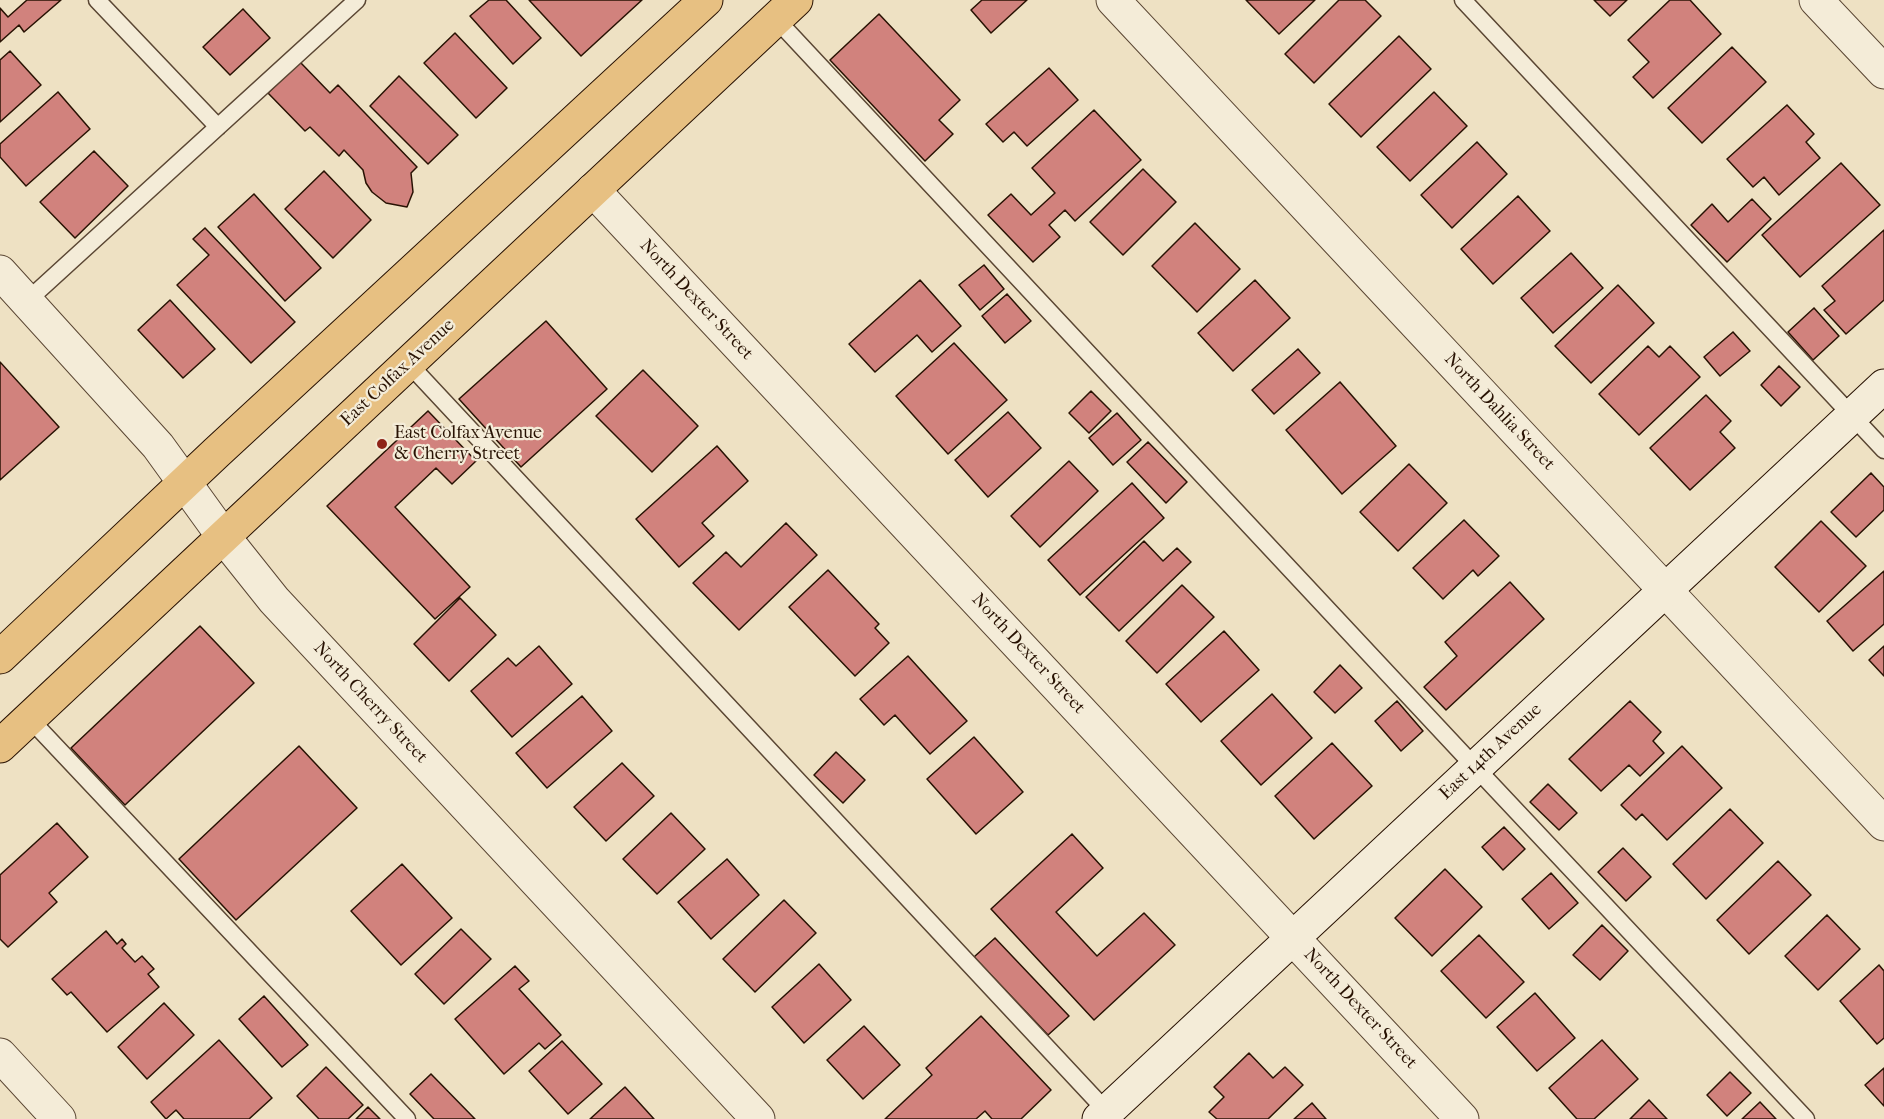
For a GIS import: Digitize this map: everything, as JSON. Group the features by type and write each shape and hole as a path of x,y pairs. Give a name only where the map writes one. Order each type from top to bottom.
{"main road":[{"path":"0,657 706,0"},
{"name":"East Colfax Avenue","path":"0,746 786,9"}],"street":[{"name":"North Dahlia Street","path":"1113,0 1884,824"},
{"path":"1816,0 1884,72"},
{"name":"North Dexter Street","path":"593,190 1462,1119"},
{"name":"North Cherry Street","path":"0,272 136,420 274,600 758,1119"},
{"name":"East 14th Avenue","path":"1106,1117 1475,767 1884,386"},
{"path":"0,1055 59,1119"}],"lane":[{"path":"97,0 218,127"},
{"path":"27,301 357,0"},
{"path":"1463,0 1884,450"},
{"path":"786,9 1475,767 1806,1119"},
{"path":"408,363 1106,1117"},
{"path":"29,718 407,1119"}],"building":[{"path":"27,0 61,0 24,32 19,25 0,42 0,8 8,17"},
{"path":"489,0 506,0 541,38 513,64 470,16"},
{"path":"529,0 642,0 581,56"},
{"path":"982,0 1027,0 991,33 971,10"},
{"path":"1246,0 1315,0 1279,34"},
{"path":"1339,0 1365,0 1381,16 1314,83 1285,54"},
{"path":"1594,0 1627,0 1610,16"},
{"path":"1670,0 1690,0 1721,34 1653,98 1633,77 1649,62 1628,40"},
{"path":"243,9 270,38 230,75 203,47"},
{"path":"879,14 960,100 939,120 953,134 925,161 830,60"},
{"path":"455,33 507,88 476,118 424,63"},
{"path":"1399,36 1431,69 1361,137 1329,104"},
{"path":"1732,47 1766,82 1702,143 1668,108"},
{"path":"10,51 41,85 0,122 0,60"},
{"path":"300,62 330,93 338,85 417,167 411,173 413,192 407,207 386,203 372,192 366,183 363,170 344,150 339,156 310,127 305,131 268,93"},
{"path":"1049,68 1078,100 1027,146 1014,132 1003,142 986,124"},
{"path":"399,76 458,135 428,164 370,106"},
{"path":"58,92 90,129 26,186 0,157 0,144"},
{"path":"1434,92 1467,126 1410,181 1377,147"},
{"path":"1787,105 1814,134 1806,142 1820,158 1779,195 1764,177 1753,187 1727,159"},
{"path":"1094,110 1141,160 1075,221 1065,210 1049,225 1060,237 1033,262 988,215 1011,194 1031,215 1055,193 1032,168"},
{"path":"1477,142 1507,174 1452,228 1421,195"},
{"path":"94,151 128,186 75,238 40,202"},
{"path":"1841,163 1880,205 1800,277 1762,235"},
{"path":"1143,169 1176,202 1123,255 1090,222"},
{"path":"324,171 371,220 333,258 285,209"},
{"path":"254,194 321,268 285,301 218,227"},
{"path":"1518,196 1550,231 1493,284 1461,249"},
{"path":"1752,199 1771,219 1727,262 1691,225 1712,204 1728,222"},
{"path":"1195,223 1240,269 1197,312 1152,266"},
{"path":"205,228 295,322 251,363 177,285 209,255 193,239"},
{"path":"1884,230 1884,300 1846,334 1824,310 1835,301 1822,286"},
{"path":"1571,253 1603,288 1553,333 1521,298"},
{"path":"984,265 1004,289 980,310 959,285"},
{"path":"920,280 961,326 932,352 917,335 875,372 849,344"},
{"path":"1255,280 1290,318 1233,371 1198,333"},
{"path":"1618,285 1654,323 1591,383 1555,346"},
{"path":"1007,294 1031,321 1005,343 982,316"},
{"path":"170,300 215,349 183,378 138,330"},
{"path":"1814,308 1839,336 1813,360 1788,332"},
{"path":"546,321 607,389 521,467 459,399"},
{"path":"1733,332 1750,351 1720,376 1704,357"},
{"path":"954,343 1007,400 948,454 896,396"},
{"path":"1648,346 1659,357 1670,346 1700,377 1639,435 1599,394"},
{"path":"1298,349 1320,373 1274,414 1252,390"},
{"path":"0,362 59,427 0,480"},
{"path":"1779,366 1800,387 1781,406 1761,385"},
{"path":"643,370 698,426 652,472 596,416"},
{"path":"1340,382 1396,446 1342,494 1286,430"},
{"path":"1091,391 1111,411 1089,433 1069,413"},
{"path":"1706,395 1731,421 1720,432 1735,448 1690,490 1650,448"},
{"path":"428,411 476,461 452,484 436,468 395,507 470,587 435,619 327,506"},
{"path":"1008,412 1041,448 988,497 955,460"},
{"path":"1117,413 1141,440 1113,465 1089,438"},
{"path":"1148,442 1187,482 1166,503 1127,462"},
{"path":"717,446 748,481 702,523 714,536 679,567 636,519"},
{"path":"1069,461 1098,491 1040,547 1011,516"},
{"path":"1409,464 1447,503 1398,551 1360,512"},
{"path":"1871,473 1884,487 1884,510 1856,537 1831,512"},
{"path":"1132,483 1164,518 1080,595 1048,560"},
{"path":"1464,520 1499,556 1478,576 1473,570 1443,599 1413,568"},
{"path":"1821,521 1866,566 1819,612 1775,567"},
{"path":"786,523 817,555 739,630 693,583 726,552 741,567"},
{"path":"1144,541 1163,561 1177,548 1191,562 1119,631 1086,597"},
{"path":"828,570 879,624 875,628 889,643 855,676 789,607"},
{"path":"1884,571 1884,624 1853,651 1827,621"},
{"path":"1510,582 1544,619 1446,710 1424,687 1457,656 1445,642"},
{"path":"1182,585 1214,617 1157,673 1126,641"},
{"path":"460,598 496,635 449,681 414,644"},
{"path":"200,626 254,683 125,805 71,748"},
{"path":"1224,631 1259,670 1201,722 1166,684"},
{"path":"539,646 572,684 512,737 471,691 508,658 516,666"},
{"path":"1884,646 1884,676 1869,660"},
{"path":"908,656 967,721 930,754 895,715 884,725 860,699"},
{"path":"1340,665 1362,688 1335,713 1314,692"},
{"path":"1272,694 1312,738 1261,785 1221,741"},
{"path":"582,696 612,731 547,788 516,753"},
{"path":"1397,701 1423,731 1401,751 1375,721"},
{"path":"1630,701 1661,732 1653,741 1664,753 1640,776 1629,765 1601,791 1569,759"},
{"path":"974,737 1023,792 976,834 927,779"},
{"path":"1332,743 1372,786 1314,839 1275,796"},
{"path":"299,746 357,808 236,920 179,859"},
{"path":"1682,746 1722,788 1667,840 1642,814 1636,820 1621,805"},
{"path":"836,752 865,780 843,803 814,775"},
{"path":"622,763 654,796 606,841 574,807"},
{"path":"1548,784 1577,813 1559,830 1530,802"},
{"path":"1730,809 1763,843 1706,899 1673,864"},
{"path":"671,813 705,849 657,894 623,859"},
{"path":"57,823 88,857 49,893 57,902 8,947 0,939 0,875"},
{"path":"1504,827 1525,849 1503,870 1482,847"},
{"path":"1072,834 1103,868 1056,912 1097,956 1144,913 1175,945 1094,1020 991,909"},
{"path":"1623,848 1651,877 1626,901 1598,872"},
{"path":"727,859 759,895 711,939 678,902"},
{"path":"1778,861 1811,895 1749,954 1717,920"},
{"path":"402,864 452,918 401,965 351,911"},
{"path":"1445,869 1482,907 1432,956 1395,918"},
{"path":"1551,873 1578,903 1549,929 1522,899"},
{"path":"784,900 816,933 755,992 723,959"},
{"path":"1827,915 1860,949 1818,990 1785,956"},
{"path":"1602,925 1628,951 1600,980 1573,955"},
{"path":"461,929 491,959 444,1004 415,974"},
{"path":"106,931 117,944 122,939 126,944 122,948 135,962 142,956 154,969 148,974 159,987 107,1032 71,992 67,995 52,979"},
{"path":"1479,935 1524,982 1486,1018 1441,971"},
{"path":"995,938 1069,1016 1048,1035 974,957"},
{"path":"819,964 851,1000 804,1043 772,1007"},
{"path":"1879,965 1884,971 1884,1038 1877,1044 1840,1001"},
{"path":"515,966 529,981 519,989 561,1035 545,1049 539,1043 504,1074 455,1019"},
{"path":"1535,993 1575,1038 1537,1071 1497,1027"},
{"path":"264,996 308,1045 282,1067 239,1019"},
{"path":"164,1003 194,1035 147,1079 118,1047"},
{"path":"981,1016 1051,1090 1021,1119 992,1119 985,1111 976,1119 885,1119 932,1075 926,1068"},
{"path":"864,1026 900,1065 863,1099 827,1060"},
{"path":"219,1040 272,1098 249,1119 184,1119 176,1110 166,1119 151,1102"},
{"path":"1602,1040 1638,1079 1594,1119 1577,1119 1549,1088"},
{"path":"562,1041 602,1084 568,1114 529,1071"},
{"path":"1249,1053 1273,1078 1285,1067 1303,1085 1268,1119 1217,1119 1209,1112 1224,1097 1214,1087"},
{"path":"326,1067 363,1105 348,1119 319,1119 297,1096"},
{"path":"1884,1068 1884,1106 1865,1085"},
{"path":"1730,1072 1751,1093 1727,1116 1707,1095"},
{"path":"431,1074 475,1119 434,1119 410,1094"},
{"path":"625,1087 654,1119 590,1119"},
{"path":"1649,1100 1667,1119 1630,1119"},
{"path":"1760,1102 1776,1119 1742,1119"},
{"path":"1312,1103 1326,1119 1294,1119"},
{"path":"368,1107 380,1119 356,1119"}],"place":[{"name":"East Colfax Avenue & Cherry Street","path":"382,444"}]}
